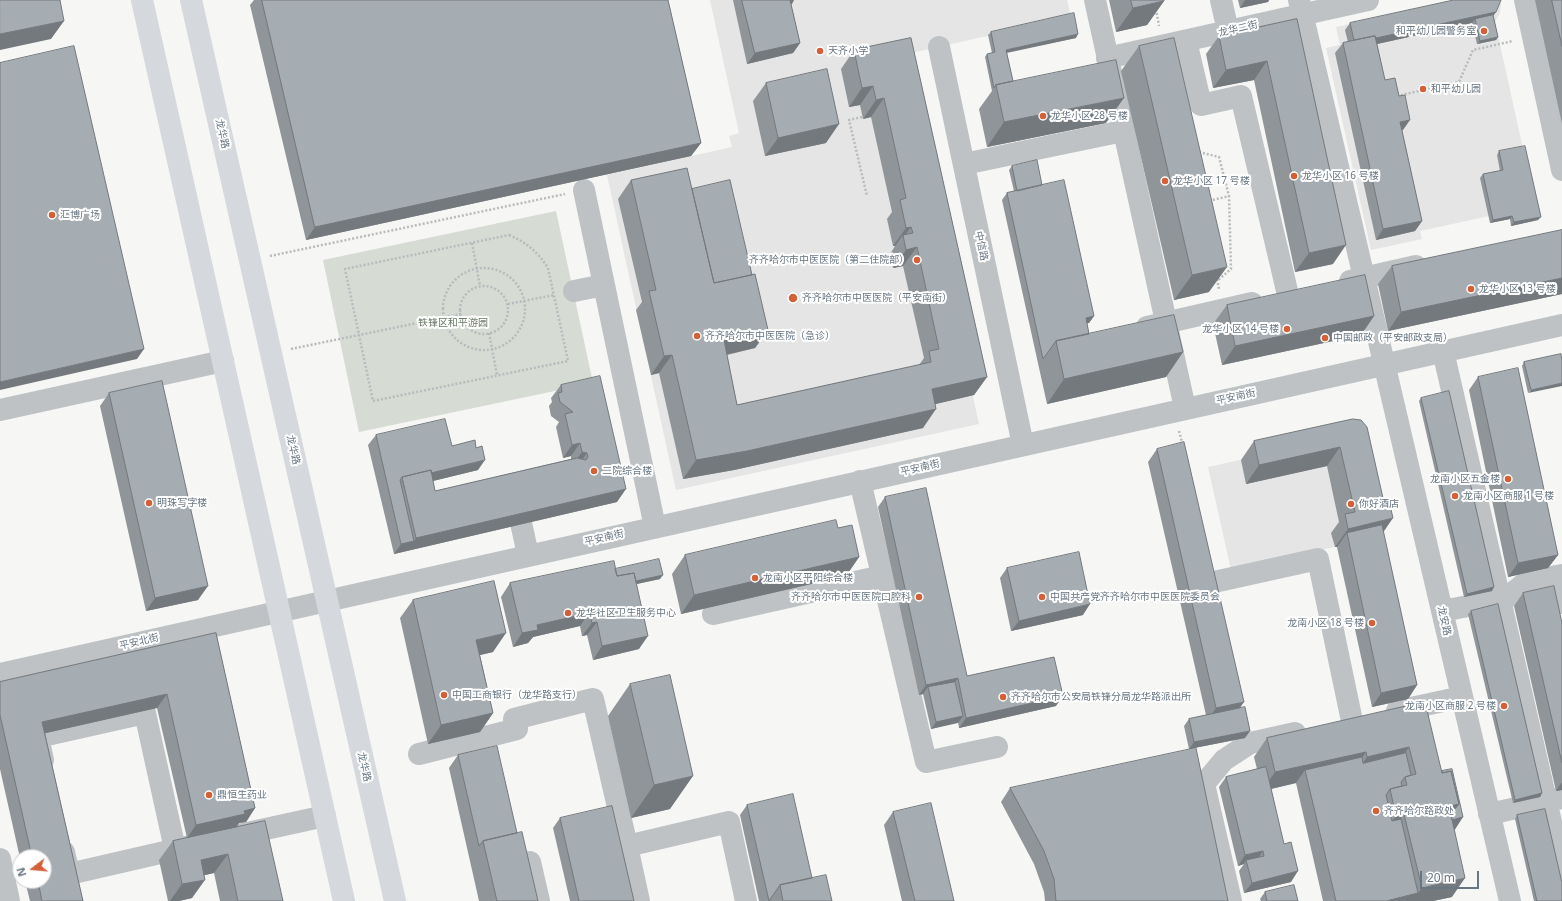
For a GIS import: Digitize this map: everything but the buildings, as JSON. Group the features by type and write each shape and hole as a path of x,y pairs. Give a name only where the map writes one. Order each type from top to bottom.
{"main road":[{"path":"142,0 344,901"},
{"name":"龙华路","path":"191,0 395,901"}],"street":[{"path":"1095,0 1186,408"},
{"path":"1221,0 1228,32"},
{"name":"龙华二街","path":"1108,58 1228,32 1301,7 1368,0"},
{"path":"1525,0 1562,170"},
{"name":"龙安路","path":"1301,7 1510,901"},
{"path":"1186,41 1201,105 1241,96 1288,295"},
{"name":"中信路","path":"940,47 1023,444"},
{"path":"964,164 1123,131"},
{"path":"584,190 655,526"},
{"path":"1334,284 1432,262"},
{"path":"564,293 604,285"},
{"path":"1129,331 1311,290"},
{"name":"平安南街","path":"278,610 1562,325"},
{"path":"1443,351 1500,600 1554,800 1562,870"},
{"path":"0,410 223,361"},
{"path":"511,477 528,555"},
{"path":"860,481 926,762 997,747"},
{"path":"1214,582 1318,559 1352,721"},
{"path":"1442,612 1505,599 1526,582 1559,575 1562,603"},
{"path":"713,614 882,576"},
{"name":"平安北街","path":"0,674 278,610"},
{"path":"1231,901 1204,784 1224,760 1250,743 1462,697"},
{"path":"419,754 517,729 514,719 593,699 639,901"},
{"path":"48,782 38,737 145,713 175,849"},
{"path":"1489,814 1554,800"},
{"path":"60,836 69,874 325,816"},
{"path":"627,846 728,822 746,901"},
{"path":"0,859 9,901"},
{"path":"530,862 539,901"}],"path":[{"path":"1155,8 1163,46"},
{"path":"1390,98 1459,82 1473,50 1533,37"},
{"path":"862,117 849,120 867,196"},
{"path":"1196,151 1219,157 1229,196 1231,269 1217,281"},
{"path":"250,260 584,190"},
{"path":"1207,201 1229,196"},
{"path":"509,235 521,240 541,257 564,293 568,361 373,401 345,269 472,243 509,235"},
{"path":"472,243 480,286"},
{"path":"484,267 498,269 511,276 520,288 525,301 526,314 522,327 515,338 505,346 492,350 479,350 467,347 452,334 444,317 444,302 448,289 457,277 477,268 484,267"},
{"path":"1216,274 1224,309"},
{"path":"480,286 493,287 500,291 508,304 506,320 501,327 489,333 473,331 466,326 461,314 461,304 464,296 470,290 480,286"},
{"path":"508,304 564,293"},
{"path":"271,353 461,314"},
{"path":"489,333 497,375"}],"shaded area":[{"name":"齐齐哈尔市中医医院（平安南街）","path":"710,0 1067,0 1071,17 898,56 979,424 676,490 607,175 732,147 729,136 739,133"},
{"name":"和平幼儿园","path":"1458,0 1498,0 1501,4 1500,13 1495,22 1523,149 1500,173 1481,178 1489,216 1420,231 1422,239 1371,250 1326,48 1340,45 1336,27"},
{"path":"1340,438 1380,537 1231,570 1208,467"}],"green space":[{"name":"铁锋区和平游园","path":"556,211 593,383 359,432 323,260"}],"place":[{"name":"和平幼儿园警务室","path":"1484,31"},
{"name":"天齐小学","path":"820,51"},
{"name":"和平幼儿园","path":"1423,89"},
{"name":"龙华小区 28 号楼","path":"1043,116"},
{"name":"龙华小区 16 号楼","path":"1294,176"},
{"name":"龙华小区 17 号楼","path":"1165,181"},
{"name":"汇博广场","path":"52,215"},
{"name":"齐齐哈尔市中医医院（第二住院部）","path":"917,260"},
{"name":"龙华小区 13 号楼","path":"1471,289"},
{"name":"齐齐哈尔市中医医院（平安南街）","path":"793,298"},
{"name":"龙华小区 14 号楼","path":"1287,329"},
{"name":"齐齐哈尔市中医医院（急诊）","path":"697,336"},
{"name":"中国邮政（平安邮政支局）","path":"1325,338"},
{"name":"二院综合楼","path":"594,471"},
{"name":"龙南小区五金楼","path":"1508,479"},
{"name":"龙南小区商服 1 号楼","path":"1455,496"},
{"name":"明珠写字楼","path":"149,503"},
{"name":"你好酒店","path":"1351,504"},
{"name":"龙南小区平阳综合楼","path":"755,578"},
{"name":"齐齐哈尔市中医医院口腔科","path":"919,597"},
{"name":"中国共产党齐齐哈尔市中医医院委员会","path":"1042,597"},
{"name":"龙华社区卫生服务中心","path":"568,613"},
{"name":"龙南小区 18 号楼","path":"1372,623"},
{"name":"中国工商银行（龙华路支行）","path":"444,695"},
{"name":"齐齐哈尔市公安局铁锋分局龙华路派出所","path":"1003,697"},
{"name":"龙南小区商服 2 号楼","path":"1504,706"},
{"name":"鼎恒生药业","path":"209,795"},
{"name":"齐齐哈尔路政处","path":"1376,811"}]}
